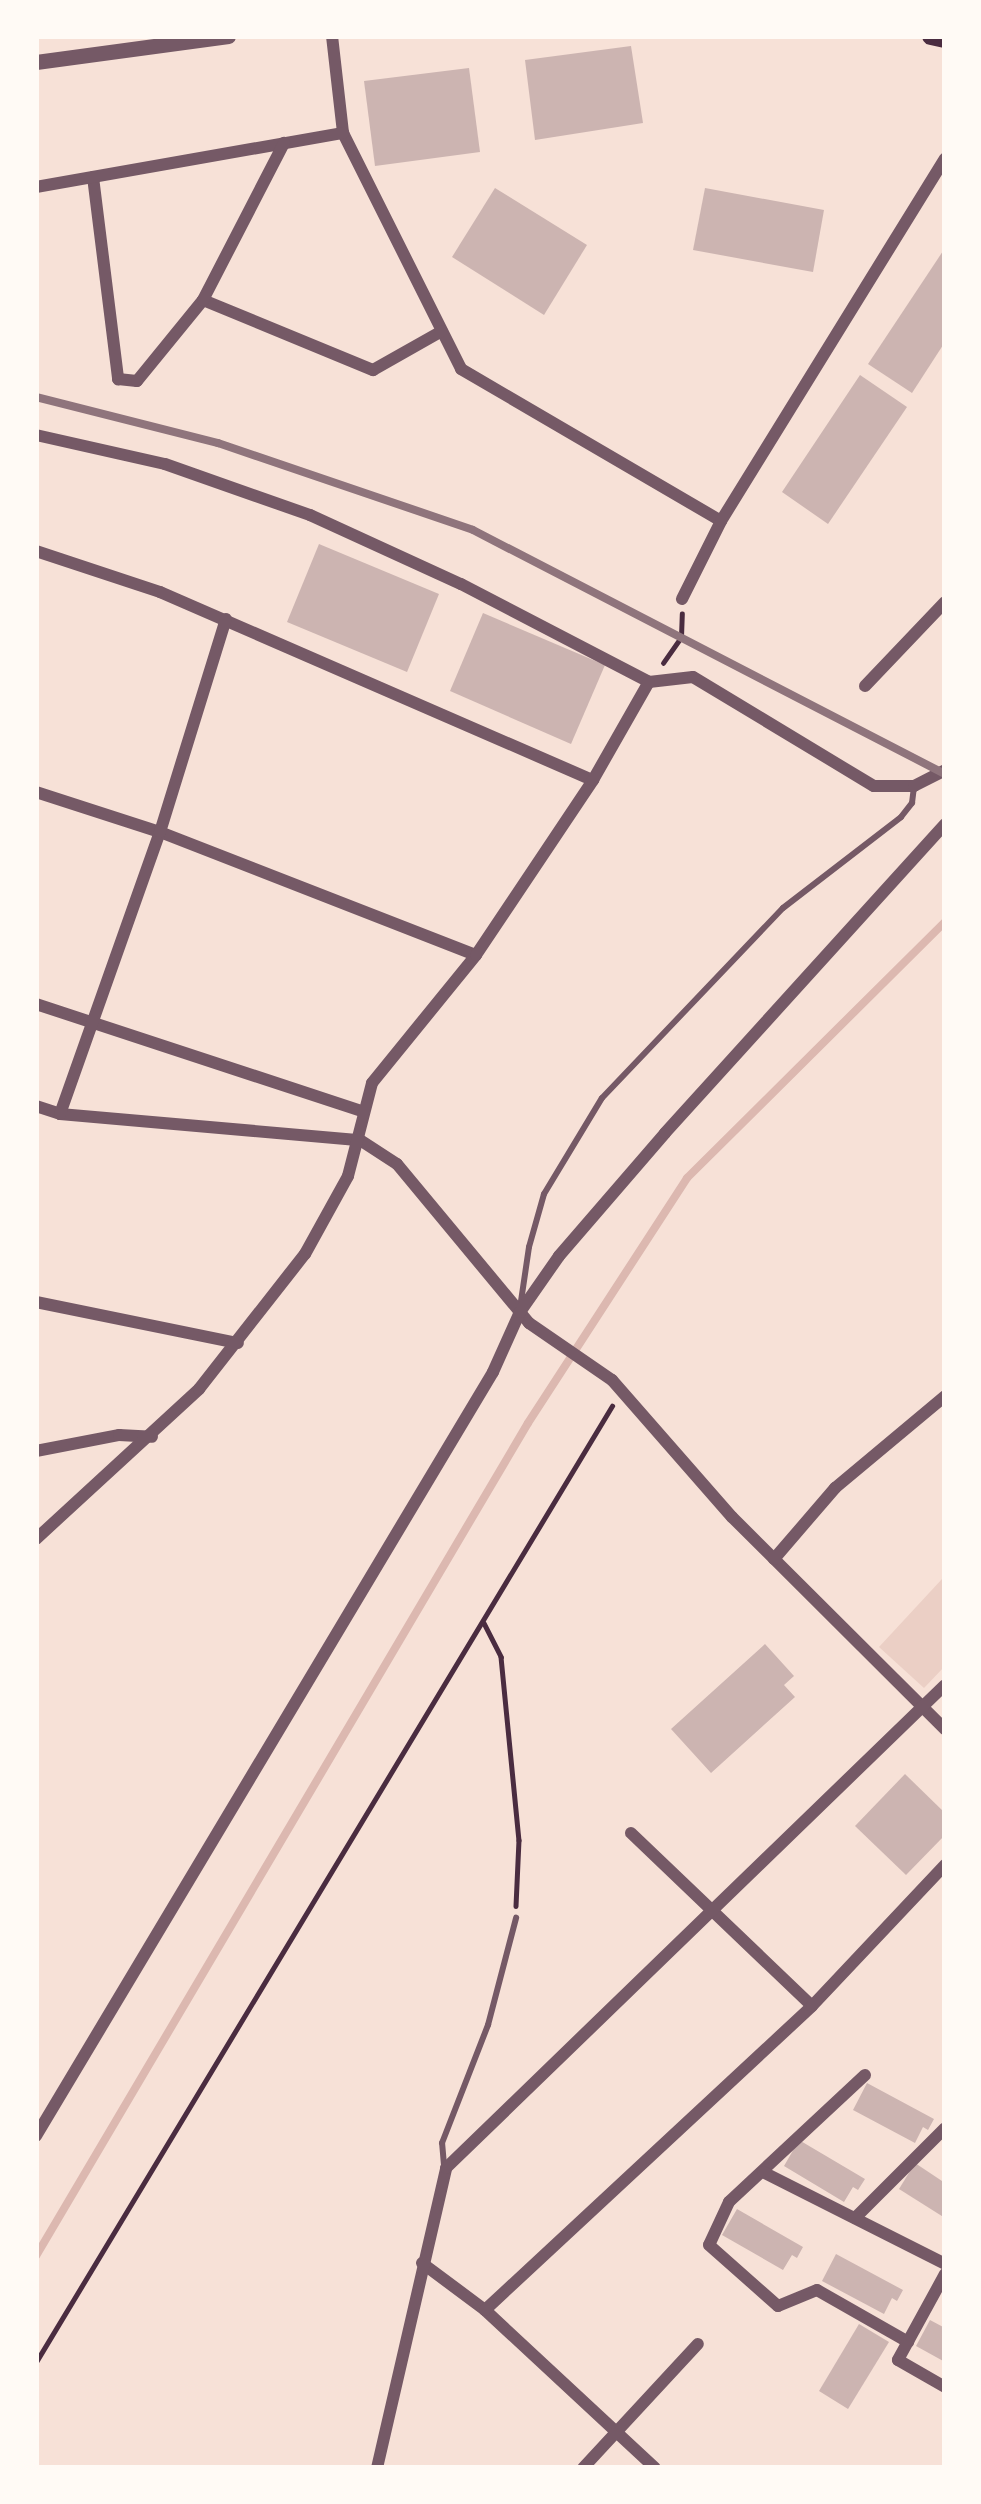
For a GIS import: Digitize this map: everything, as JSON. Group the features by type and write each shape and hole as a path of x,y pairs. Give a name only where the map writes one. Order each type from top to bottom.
{"main road":[{"path":"931,36 945,39"}],"street":[{"path":"36,62 228,36"},
{"path":"332,36 344,133 461,369 722,521"},
{"path":"36,187 344,133"},
{"path":"93,177 118,379 137,381 203,300 284,143"},
{"path":"682,599 722,521 945,159"},
{"path":"203,300 373,370 442,332"},
{"path":"36,435 165,464 295,508 461,584 650,682 693,677 860,780 889,789 914,786 945,770"},
{"path":"36,551 226,619 593,780"},
{"path":"866,686 945,602"},
{"path":"60,1114 160,832 226,619"},
{"path":"36,1539 152,1437 238,1343 329,1216 360,1140 362,1111 387,1061 476,955 593,780 650,682"},
{"path":"36,792 160,832 476,955"},
{"path":"36,2136 559,1256 945,824"},
{"path":"36,1004 362,1111"},
{"path":"36,1106 60,1114 360,1140 398,1164 524,1317 617,1385 774,1559 945,1730"},
{"path":"36,1301 238,1343"},
{"path":"774,1559 835,1488 945,1396"},
{"path":"36,1451 118,1435 152,1437"},
{"path":"377,2468 446,2168 945,1684"},
{"path":"631,1833 812,2006"},
{"path":"485,2310 812,2006 945,1865"},
{"path":"865,2075 729,2203 709,2245 778,2306 817,2290 908,2342"},
{"path":"855,2218 945,2128"},
{"path":"763,2172 945,2264"},
{"path":"422,2263 485,2310 655,2468"},
{"path":"945,2274 898,2360 945,2387"},
{"path":"583,2468 698,2344"}],"lane":[{"path":"524,1317 529,1247 544,1194 602,1097 783,908 901,817 912,803 914,786"},
{"path":"446,2168 442,2143 488,2025 516,1918"}],"path":[{"path":"650,682 681,637 682,599"},
{"path":"36,2362 482,1621 617,1385"},
{"path":"482,1621 501,1658 519,1840 516,1918"}],"shaded area":[{"path":"942,1579 945,1666 924,1688 879,1647"}],"building":[{"path":"631,46 643,123 535,140 525,60"},
{"path":"469,68 480,152 375,166 364,81"},
{"path":"495,188 587,245 544,315 452,257"},
{"path":"705,188 824,210 813,272 693,250"},
{"path":"945,248 945,342 912,393 868,364"},
{"path":"860,375 907,407 828,524 782,492"},
{"path":"319,544 439,594 407,672 287,622"},
{"path":"483,613 605,665 571,744 450,691"},
{"path":"765,1644 794,1676 784,1685 795,1697 711,1773 671,1729"},
{"path":"905,1774 945,1813 945,1835 906,1875 855,1826"},
{"path":"867,2083 934,2119 928,2130 923,2127 915,2143 853,2110"},
{"path":"799,2140 865,2179 858,2190 853,2187 844,2202 784,2166"},
{"path":"915,2163 945,2183 945,2218 899,2189"},
{"path":"737,2209 803,2247 797,2258 792,2255 783,2270 722,2235"},
{"path":"836,2254 903,2290 897,2301 892,2298 884,2314 822,2281"},
{"path":"930,2320 945,2328 945,2362 916,2346"},
{"path":"859,2324 889,2342 848,2409 819,2391"}],"waterway":[{"path":"36,2256 528,1423 687,1178 945,922"}],"railway":[{"path":"36,397 218,443 473,530 945,774"}]}
